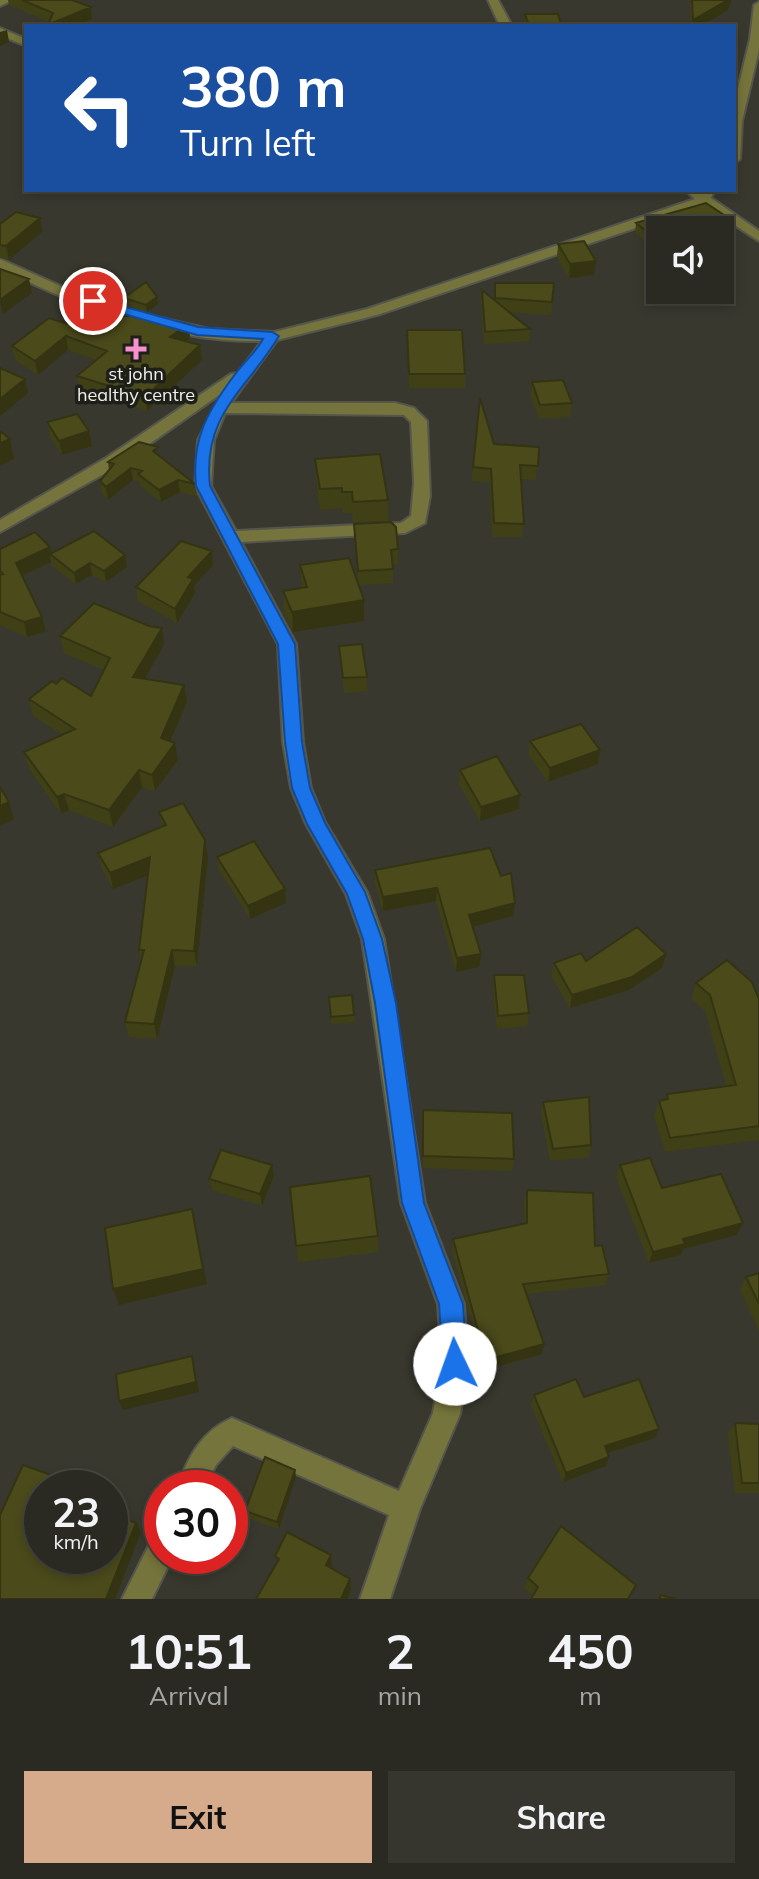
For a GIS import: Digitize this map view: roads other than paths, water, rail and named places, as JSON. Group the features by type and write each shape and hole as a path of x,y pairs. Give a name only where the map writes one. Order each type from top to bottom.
{"street":[{"path":"0,3 8,0"},
{"path":"493,0 505,24"},
{"path":"736,121 756,39 759,5"},
{"path":"0,31 24,42"},
{"path":"0,263 40,284 182,327 272,336 426,293 706,195 759,237"},
{"path":"0,527 112,462 242,373 262,354 272,336"},
{"path":"242,373 220,408 200,456 203,486 272,622 287,644 293,742 301,788 316,824 356,892 373,939 413,1203 451,1304 455,1364 446,1414 406,1508 375,1599"},
{"path":"220,408 395,408 409,411 419,421 419,474 423,500 419,519 405,528 231,537"},
{"path":"198,1470 207,1450 217,1439 232,1432 406,1508"},
{"path":"137,1599 150,1574"}],"place":[{"name":"st john healthy centre","path":"136,349"}]}
